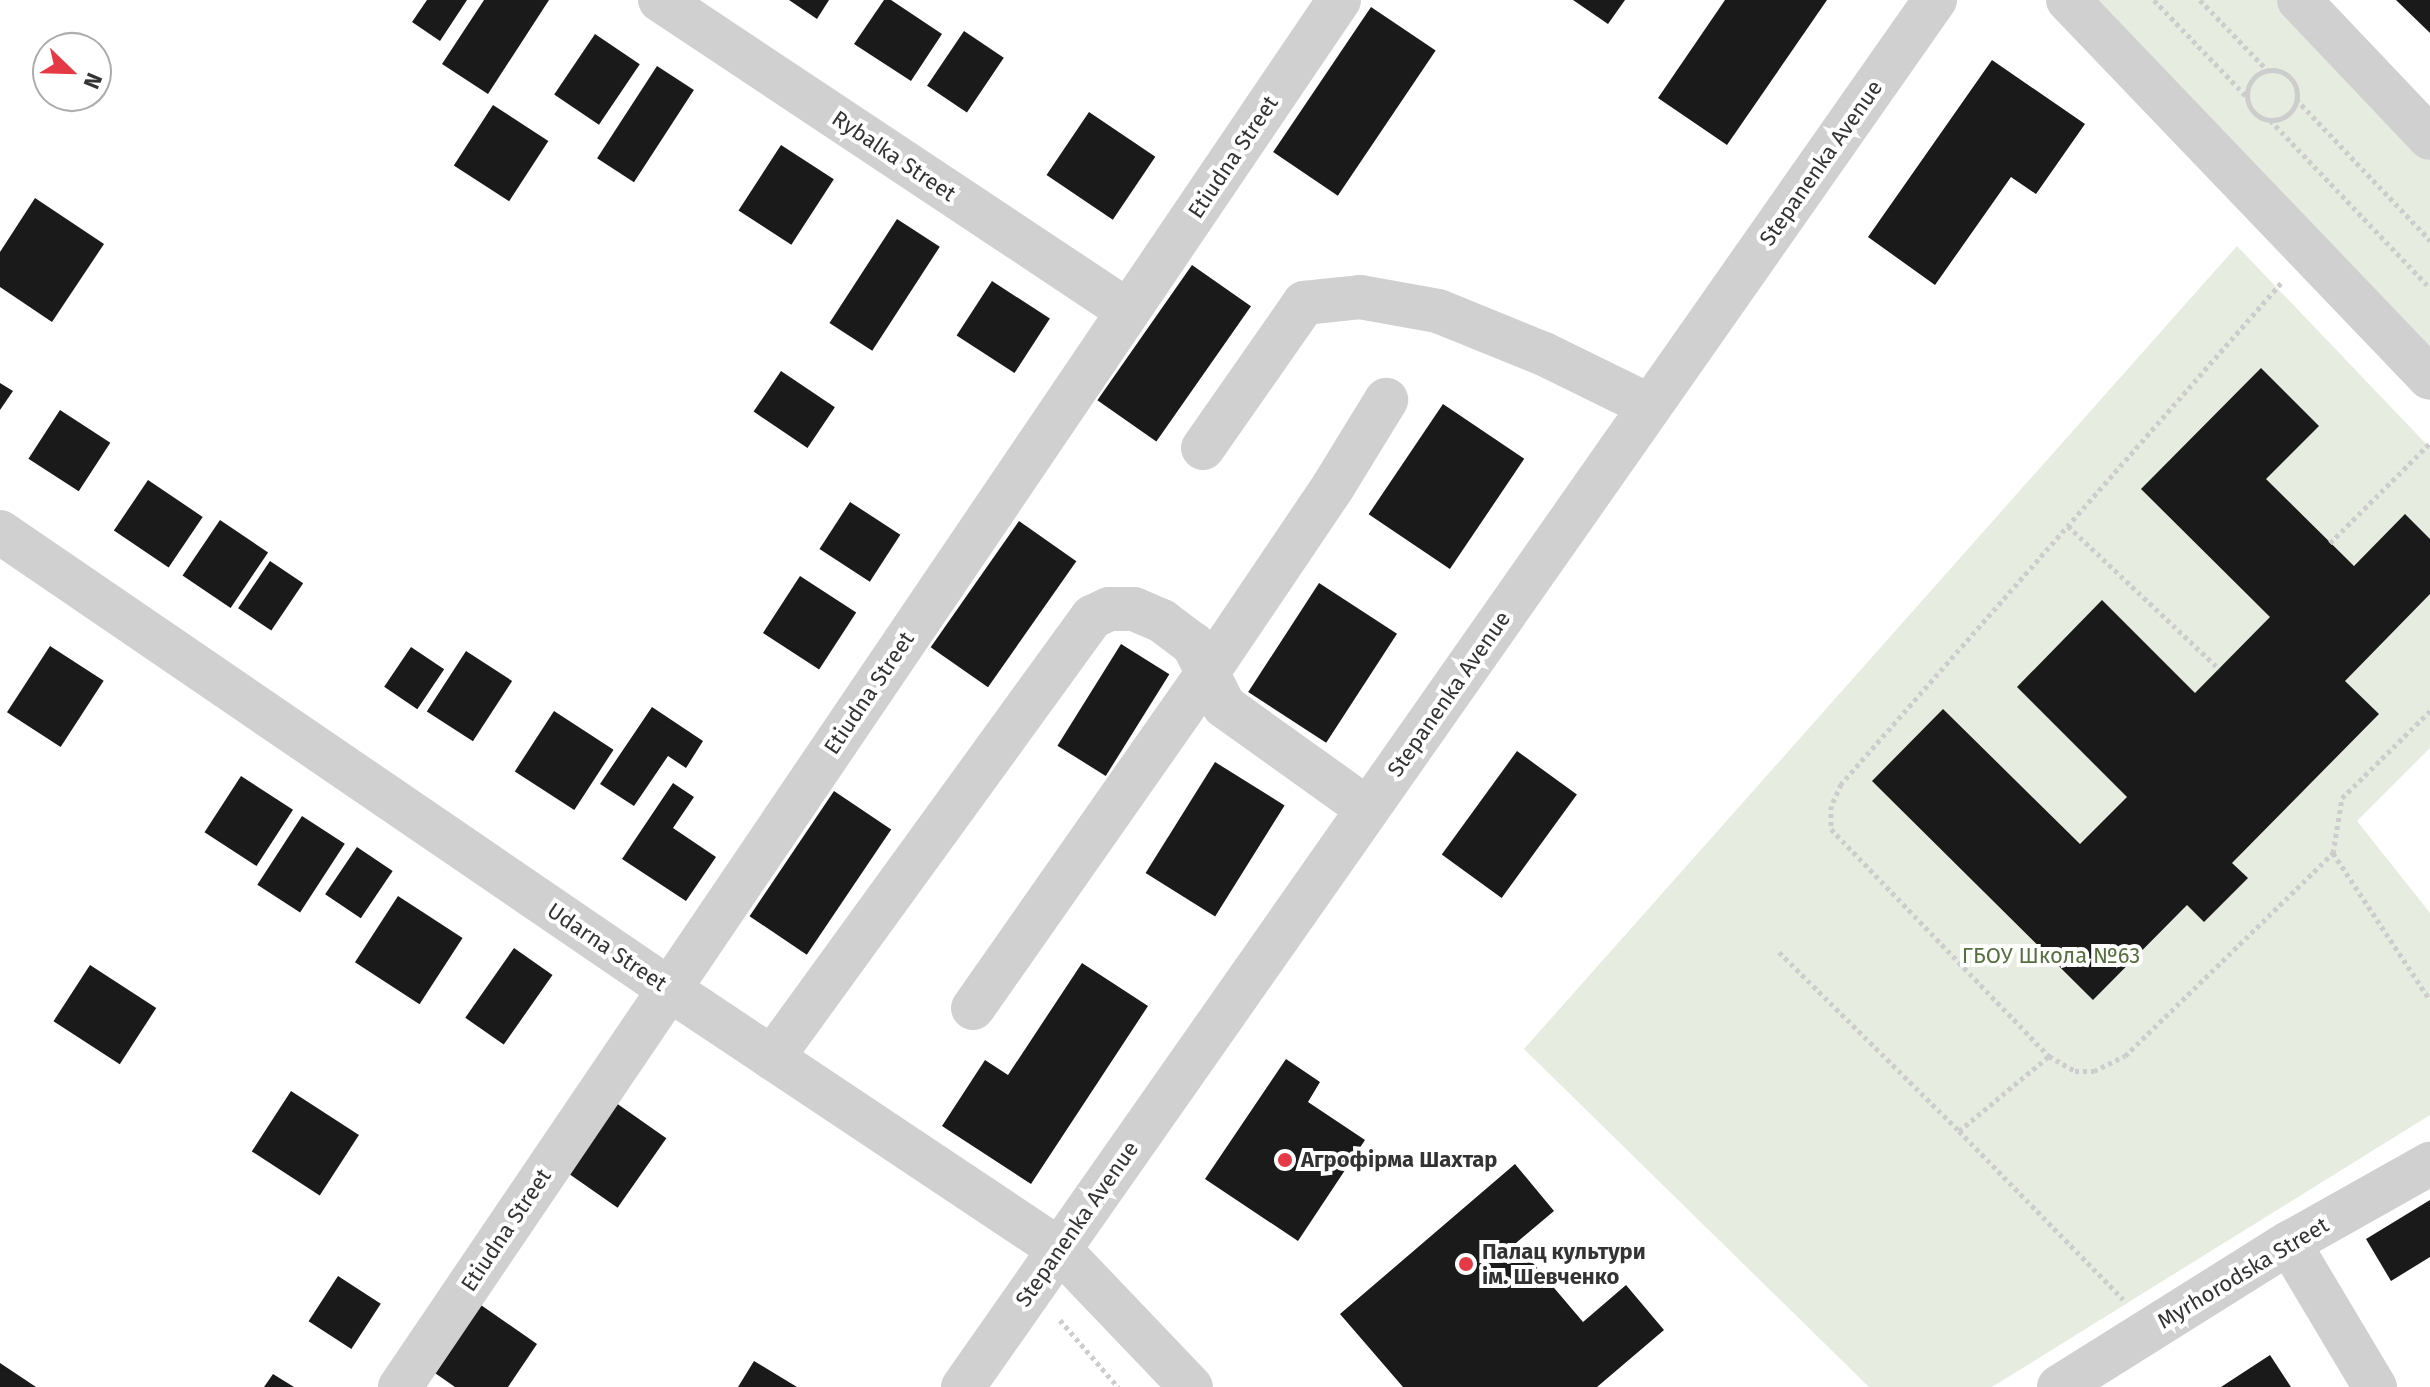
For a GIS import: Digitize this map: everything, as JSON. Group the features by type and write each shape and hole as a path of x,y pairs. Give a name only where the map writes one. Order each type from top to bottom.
{"street":[{"name":"Rybalka Street","path":"660,0 1128,311"},
{"name":"Etiudna Street","path":"400,1387 1339,0"},
{"name":"Stepanenka Avenue","path":"963,1387 1935,0"},
{"path":"2068,0 2430,378"},
{"path":"2299,0 2430,138"},
{"path":"1203,448 1304,303 1360,297 1438,311 1544,354 1650,406"},
{"path":"973,1008 1208,672 1334,485 1386,400"},
{"name":"Udarna Street","path":"0,532 669,989 1059,1249 1191,1387"},
{"path":"772,1058 1092,617 1109,609 1134,609 1162,621 1193,644 1224,706 1368,809"},
{"name":"Myrhorodska Street","path":"2059,1387 2289,1243 2430,1164"},
{"path":"2289,1243 2375,1387"}],"path":[{"path":"2154,0 2247,97 2251,110 2270,120 2430,288"},
{"path":"2200,0 2268,71 2284,74 2292,81 2296,99 2430,240"},
{"path":"2247,97 2253,79 2268,71"},
{"path":"2270,120 2281,119 2290,112 2296,99"},
{"path":"2307,250 1841,784 1831,806 1831,829 2049,1056 2075,1071 2094,1071 2125,1056 2333,853 2342,798 2430,711"},
{"path":"2330,543 2430,443"},
{"path":"2068,526 2219,669"},
{"path":"2333,853 2430,1000"},
{"path":"1779,952 2133,1308"},
{"path":"1959,1131 2049,1056"},
{"path":"1033,1289 1118,1387"}],"green space":[{"path":"2091,0 2278,0 2430,158 2430,353"},
{"name":"ГБОУ Школа №63","path":"2237,246 2430,448 2430,748 2357,821 2430,913 2430,1115 1992,1387 1869,1387 1524,1049"}],"building":[{"path":"427,0 467,0 440,41 412,22"},
{"path":"484,0 549,0 488,94 442,64"},
{"path":"789,0 829,0 817,19"},
{"path":"884,0 891,0 942,34 911,81 854,44"},
{"path":"1573,0 1625,0 1608,24"},
{"path":"1725,0 1827,0 1727,145 1658,98"},
{"path":"2396,0 2430,0 2430,33"},
{"path":"1371,7 1436,51 1338,196 1273,152"},
{"path":"964,31 1004,58 967,113 927,86"},
{"path":"595,34 640,64 599,125 554,95"},
{"path":"1992,60 2085,124 2036,194 2011,177 1935,285 1868,237"},
{"path":"657,66 694,90 634,182 597,158"},
{"path":"493,105 548,141 509,201 454,165"},
{"path":"1089,112 1155,157 1113,220 1047,175"},
{"path":"781,145 834,179 791,245 739,210"},
{"path":"35,198 104,244 52,322 0,287 0,252"},
{"path":"897,219 940,247 872,351 829,323"},
{"path":"1192,265 1251,306 1156,441 1097,400"},
{"path":"992,281 1050,319 1014,373 957,336"},
{"path":"2261,368 2319,426 2266,479 2354,566 2405,514 2430,539 2430,594 2345,681 2379,714 2232,863 2248,878 2204,922 2187,905 2093,1000 1872,781 1943,709 2080,844 2127,797 2017,687 2102,600 2195,693 2270,617 2141,489"},
{"path":"781,371 835,407 807,448 754,412"},
{"path":"0,383 13,391 0,410"},
{"path":"1443,404 1524,459 1450,569 1369,514"},
{"path":"60,410 110,443 79,491 28,459"},
{"path":"148,480 203,517 169,567 114,531"},
{"path":"850,502 900,535 870,582 820,549"},
{"path":"220,520 268,552 231,608 183,576"},
{"path":"1019,521 1076,561 988,687 931,647"},
{"path":"270,561 303,583 271,631 238,608"},
{"path":"800,576 856,612 819,670 763,633"},
{"path":"1319,583 1397,634 1326,743 1248,692"},
{"path":"1121,644 1169,674 1106,776 1057,746"},
{"path":"50,646 104,681 61,747 7,712"},
{"path":"411,647 444,669 417,709 384,687"},
{"path":"466,651 512,681 473,741 427,711"},
{"path":"652,707 703,741 686,768 668,756 634,806 600,784"},
{"path":"554,711 614,750 574,810 515,771"},
{"path":"1517,751 1577,794 1502,898 1442,855"},
{"path":"1215,762 1285,805 1215,917 1146,873"},
{"path":"241,776 293,810 257,866 205,832"},
{"path":"673,783 694,797 673,828 716,857 686,901 622,859"},
{"path":"834,791 891,830 807,955 750,916"},
{"path":"302,816 345,844 300,913 257,885"},
{"path":"357,847 393,871 361,918 325,894"},
{"path":"398,896 463,938 420,1004 355,962"},
{"path":"514,948 553,975 504,1045 465,1018"},
{"path":"1082,963 1148,1006 1031,1184 942,1126 985,1060 1008,1075"},
{"path":"90,965 156,1008 120,1064 54,1021"},
{"name":"Агрофірма Шахтар","path":"1286,1059 1320,1082 1308,1102 1365,1140 1298,1241 1205,1179"},
{"path":"291,1091 359,1135 320,1196 252,1151"},
{"path":"609,1098 666,1138 618,1208 560,1168"},
{"name":"Палац культури ім. Шевченко","path":"1515,1164 1554,1211 1516,1243 1583,1322 1626,1285 1664,1330 1597,1387 1403,1387 1340,1314"},
{"path":"2430,1200 2430,1257 2391,1281 2366,1239"},
{"path":"338,1276 381,1304 351,1349 309,1321"},
{"path":"478,1303 537,1344 508,1387 455,1387 432,1371"},
{"path":"2270,1355 2291,1387 2221,1387"},
{"path":"754,1361 797,1387 738,1387"},
{"path":"0,1363 36,1387 0,1387"},
{"path":"273,1374 294,1387 264,1387"}],"place":[{"name":"Агрофірма Шахтар","path":"1285,1160"},
{"name":"Палац культури ім. Шевченко","path":"1466,1264"}]}
